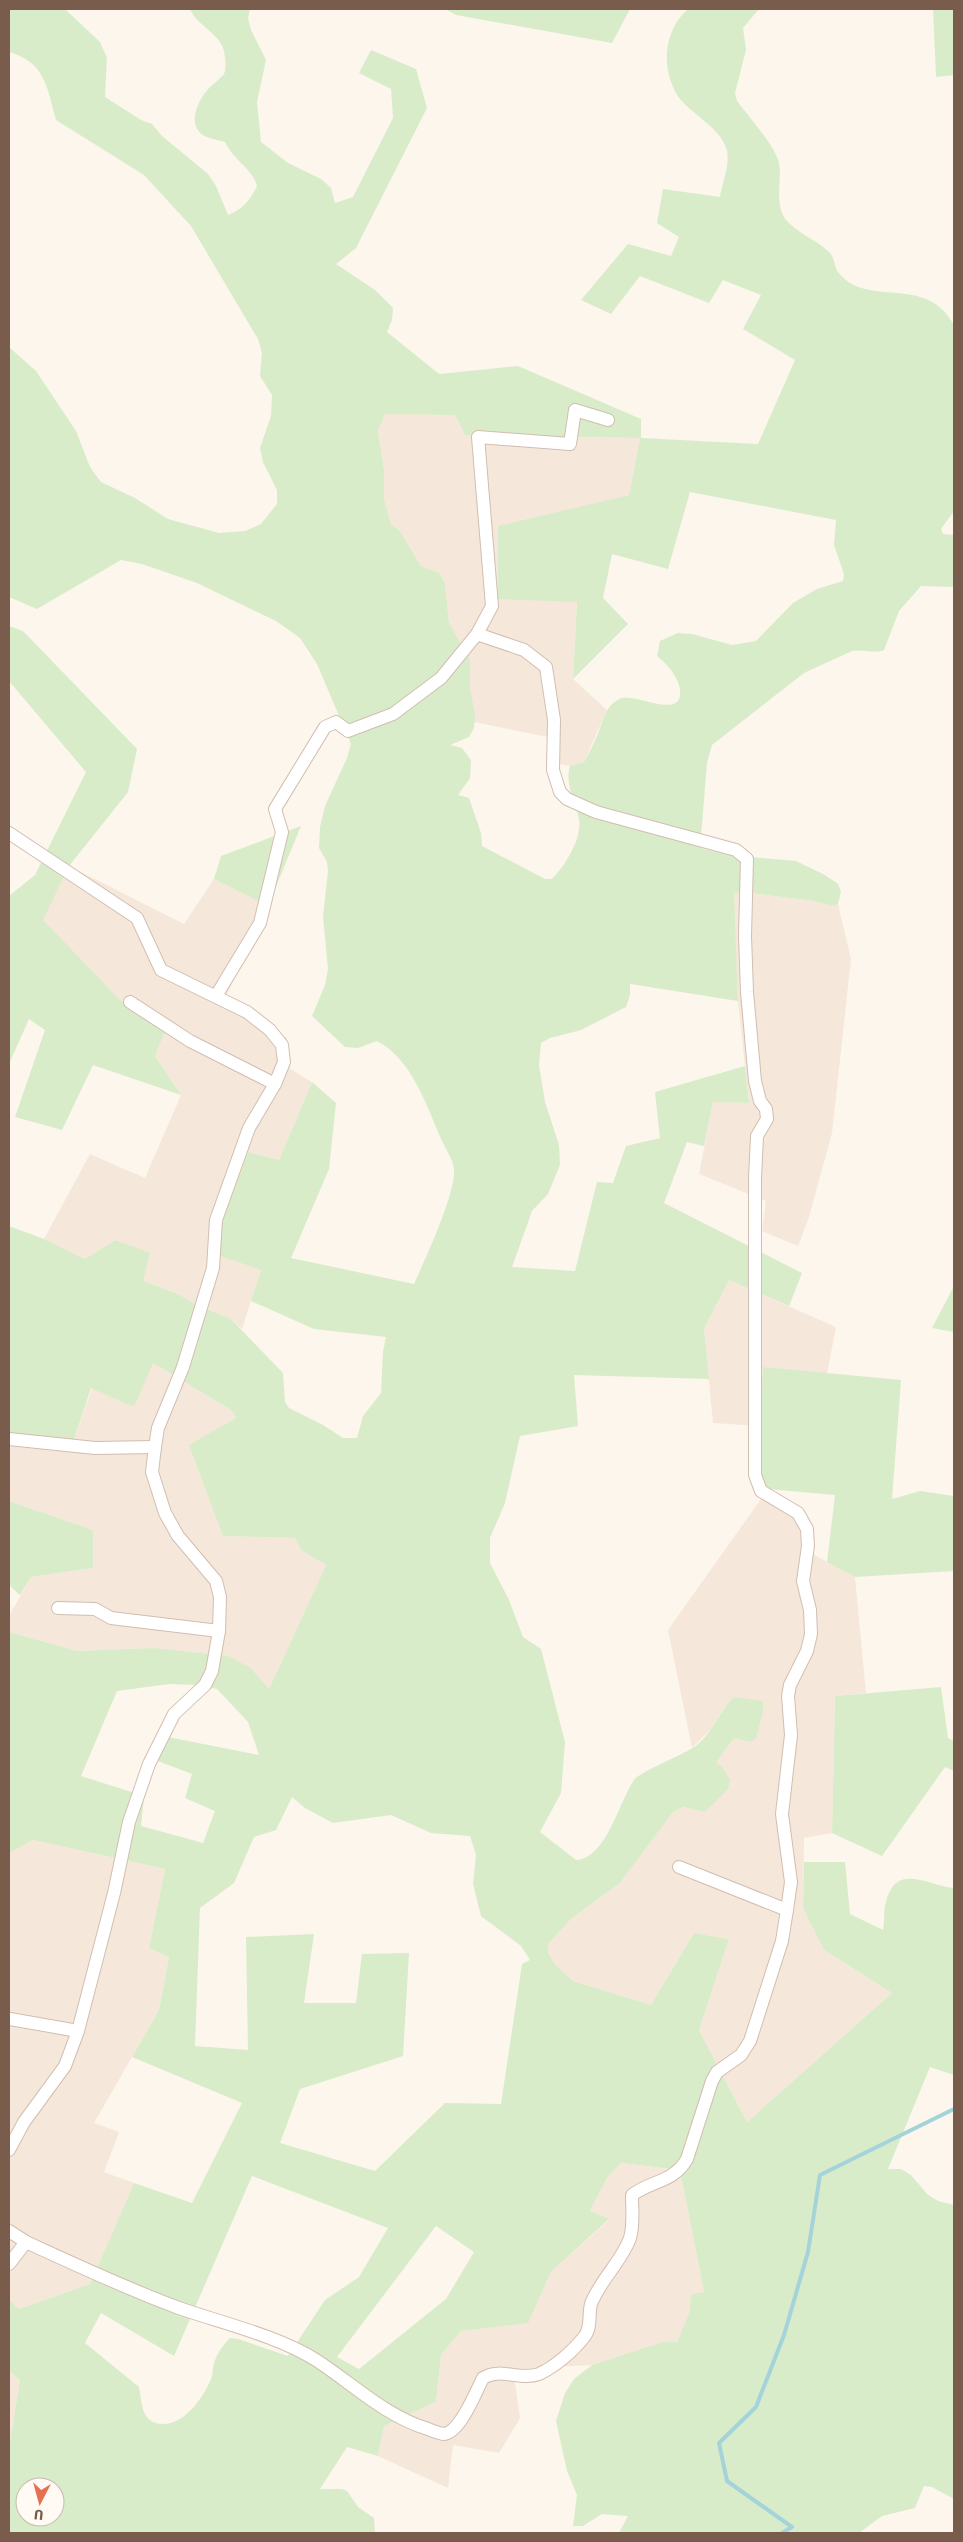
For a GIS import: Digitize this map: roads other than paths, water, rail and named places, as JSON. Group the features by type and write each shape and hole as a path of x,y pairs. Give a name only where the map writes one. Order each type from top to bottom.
{"street":[{"path":"216,996 260,923 282,832 275,809 325,727 336,722 348,731 393,714 441,678 477,634 492,606 478,437 570,444 575,410 608,420"},
{"path":"9,2231 26,2242 97,2275 177,2307 296,2349 317,2361 366,2398 412,2424 443,2434 451,2432 459,2424 483,2378 498,2373 518,2376 539,2374 558,2361 586,2336 590,2325 591,2305 630,2237 633,2218 632,2196 641,2188 673,2176 682,2168 687,2159 712,2081 717,2072 741,2055 750,2041 782,1941 791,1882 782,1814 792,1735 788,1696 790,1685 807,1651 811,1634 810,1610 803,1581 808,1546 807,1529 798,1513 761,1491 755,1474 755,1178 757,1136 767,1119 766,1109 760,1101 755,1081 747,992 745,936 748,859 736,850 596,812 566,799 560,792 553,770 554,720 546,667 524,650 477,634"},
{"path":"9,833 136,918 161,970 247,1012 270,1030 282,1045 284,1062 275,1084 249,1128 216,1220 212,1268 183,1367 158,1428 152,1472 165,1514 178,1536 216,1581 220,1597 219,1631 212,1671 205,1685 174,1714 138,1790 78,2031 66,2066 24,2122 9,2150"},
{"path":"130,1002 190,1041 275,1084"},
{"path":"9,1439 94,1448 155,1448"},
{"path":"58,1608 95,1608 111,1618 219,1631"},
{"path":"679,1867 788,1910"},
{"path":"10,2019 78,2031"},
{"path":"9,2264 26,2242"}],"waterway":[{"path":"782,2533 792,2527 727,2481 719,2443 756,2407 784,2335 808,2252 820,2175 954,2109"}]}
